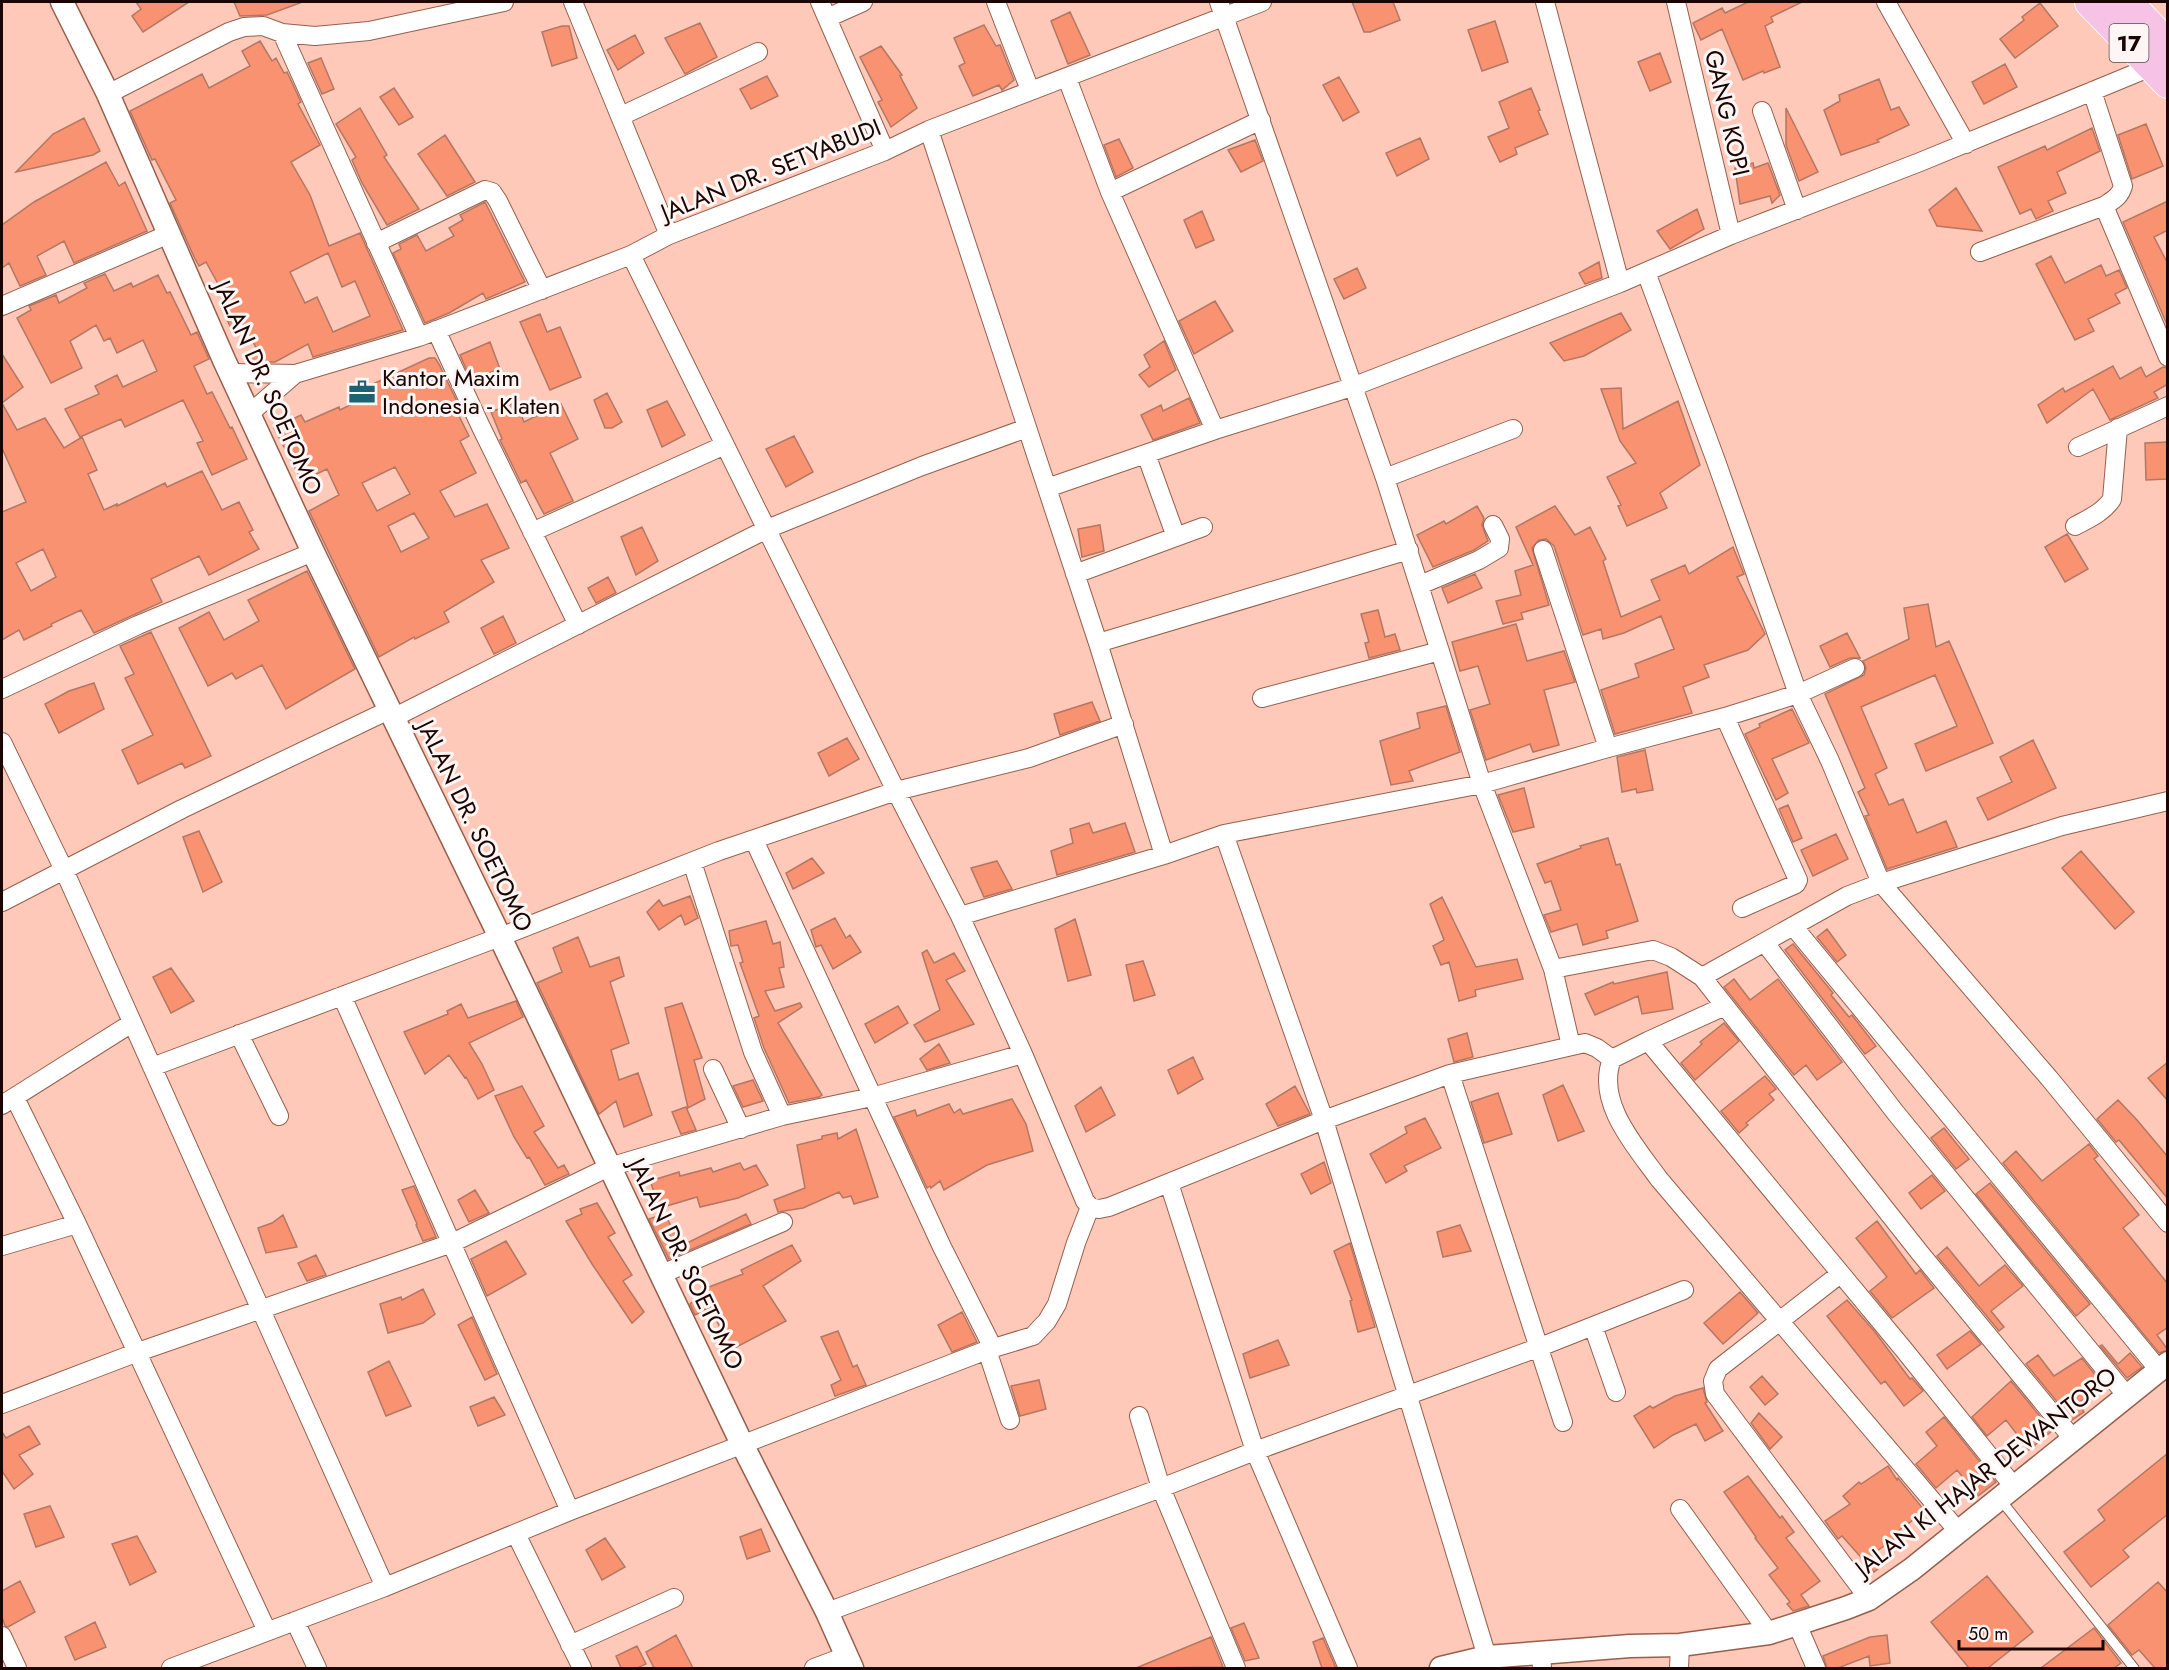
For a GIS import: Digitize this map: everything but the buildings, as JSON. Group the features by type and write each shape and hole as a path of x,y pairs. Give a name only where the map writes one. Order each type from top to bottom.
{"highway":[{"name":"17","path":"2090,2 2163,64"},
{"name":"17","path":"2127,2 2163,64"}],"street":[{"name":"JALAN DR. SOETOMO","path":"62,2 108,94 249,414 313,552 742,1444 827,1612 849,1662"},
{"path":"108,94 244,27 263,26 282,33 315,36 369,31 504,2"},
{"path":"573,2 669,235"},
{"path":"862,2 824,10 885,150"},
{"path":"996,2 1030,90"},
{"name":"JALAN DR. SETYABUDI","path":"231,373 295,374 427,333 631,255 669,235 1030,90 1067,78 1222,9 1262,2"},
{"path":"1545,2 1620,283"},
{"name":"GANG KOPI","path":"1676,2 1731,236"},
{"path":"1886,2 1966,144"},
{"path":"1222,9 1385,478 1482,784 1553,969 1571,1046"},
{"path":"282,33 376,243 427,333 532,532 578,625"},
{"path":"621,116 758,52"},
{"path":"1047,488 1215,430 1352,387 1620,283 1731,236 2163,64"},
{"path":"1067,78 1110,192 1215,430"},
{"path":"1980,252 2104,206 2116,199 2122,186 2092,91"},
{"path":"1762,111 1797,210"},
{"path":"1110,192 1261,120"},
{"path":"929,130 1098,643 1164,855"},
{"path":"376,243 485,190 492,192 498,201 542,290"},
{"path":"2104,206 2168,357"},
{"path":"2,306 169,234"},
{"path":"631,255 960,916 1023,1054 1085,1201 1090,1207 1099,1209 1108,1207 1324,1120 1450,1074 1585,1043 1597,1048 1612,1059"},
{"path":"1646,272 1716,460 1798,694 1830,761 1881,883 2049,1078 2168,1223"},
{"name":"JALAN DR. SETYABUDI","path":"249,414 295,374"},
{"path":"2078,447 2168,406"},
{"path":"2,902 182,809 391,714 578,625 768,529 922,466 1027,428"},
{"path":"2075,526 2100,512 2108,506 2112,499 2118,428"},
{"path":"1385,478 1513,429"},
{"path":"532,532 725,445"},
{"path":"1146,454 1176,537"},
{"path":"1420,585 1479,560 1499,548 1500,538 1493,525"},
{"path":"1075,574 1203,527"},
{"path":"1098,643 1409,550"},
{"path":"1543,550 1608,747"},
{"path":"2,689 138,625 313,552"},
{"path":"1262,698 1440,651"},
{"path":"960,916 1164,855 1224,834 1482,784 1608,747 1725,717 1798,694 1855,668"},
{"path":"1725,717 1798,880 1796,884 1742,908"},
{"path":"152,1067 754,840 896,791 1029,758 1124,724"},
{"path":"2,742 64,870 385,1587"},
{"path":"1702,976 1847,896 1881,883 2062,826 2168,801"},
{"path":"1224,834 1324,1120 1487,1657"},
{"path":"754,840 990,1349 1010,1420"},
{"path":"692,862 753,1052 782,1116"},
{"path":"1792,926 2163,1367"},
{"path":"1765,943 1895,1112 2127,1396"},
{"path":"1553,969 1653,950 1671,957 1702,976 1920,1253 2074,1440"},
{"path":"342,996 570,1511"},
{"path":"1725,1006 1612,1059 1608,1069 1608,1080 1610,1097 1617,1114 1638,1151 1691,1220 1781,1321 1958,1531"},
{"path":"132,1023 8,1102 77,1224 267,1631"},
{"path":"240,1035 279,1116"},
{"path":"1648,1041 1840,1274 2008,1493"},
{"path":"2,1404 138,1352 452,1243 609,1167 782,1116 872,1097 1023,1054"},
{"path":"713,1069 741,1129"},
{"path":"1450,1074 1563,1422"},
{"path":"1169,1183 1255,1450 1348,1668"},
{"path":"171,1668 385,1587 742,1444 990,1349 1033,1336 1047,1321 1057,1304 1090,1207"},
{"path":"662,1275 783,1222"},
{"path":"2,1246 77,1224"},
{"path":"1840,1274 1718,1370 1713,1381 1715,1394 1869,1599"},
{"path":"827,1612 1161,1488 1255,1450 1540,1347 1684,1290"},
{"path":"1593,1326 1616,1392"},
{"name":"JALAN KI HAJAR DEWANTORO","path":"1441,1668 1487,1657 1541,1660 1769,1633 1869,1599 1912,1569 2163,1367"},
{"path":"1138,1416 1161,1488 1236,1668"},
{"path":"1680,1509 1769,1633"},
{"path":"516,1534 582,1668"},
{"path":"570,1645 674,1598"},
{"path":"295,1621 317,1668"},
{"path":"1797,1624 1816,1668"},
{"path":"2,1636 17,1668"},
{"path":"1679,1668 1680,1645"},
{"path":"814,1668 849,1662"}],"lane":[{"path":"2008,1493 2134,1668"}],"place":[{"name":"Kantor Maxim Indonesia - Klaten","path":"362,392"}]}
